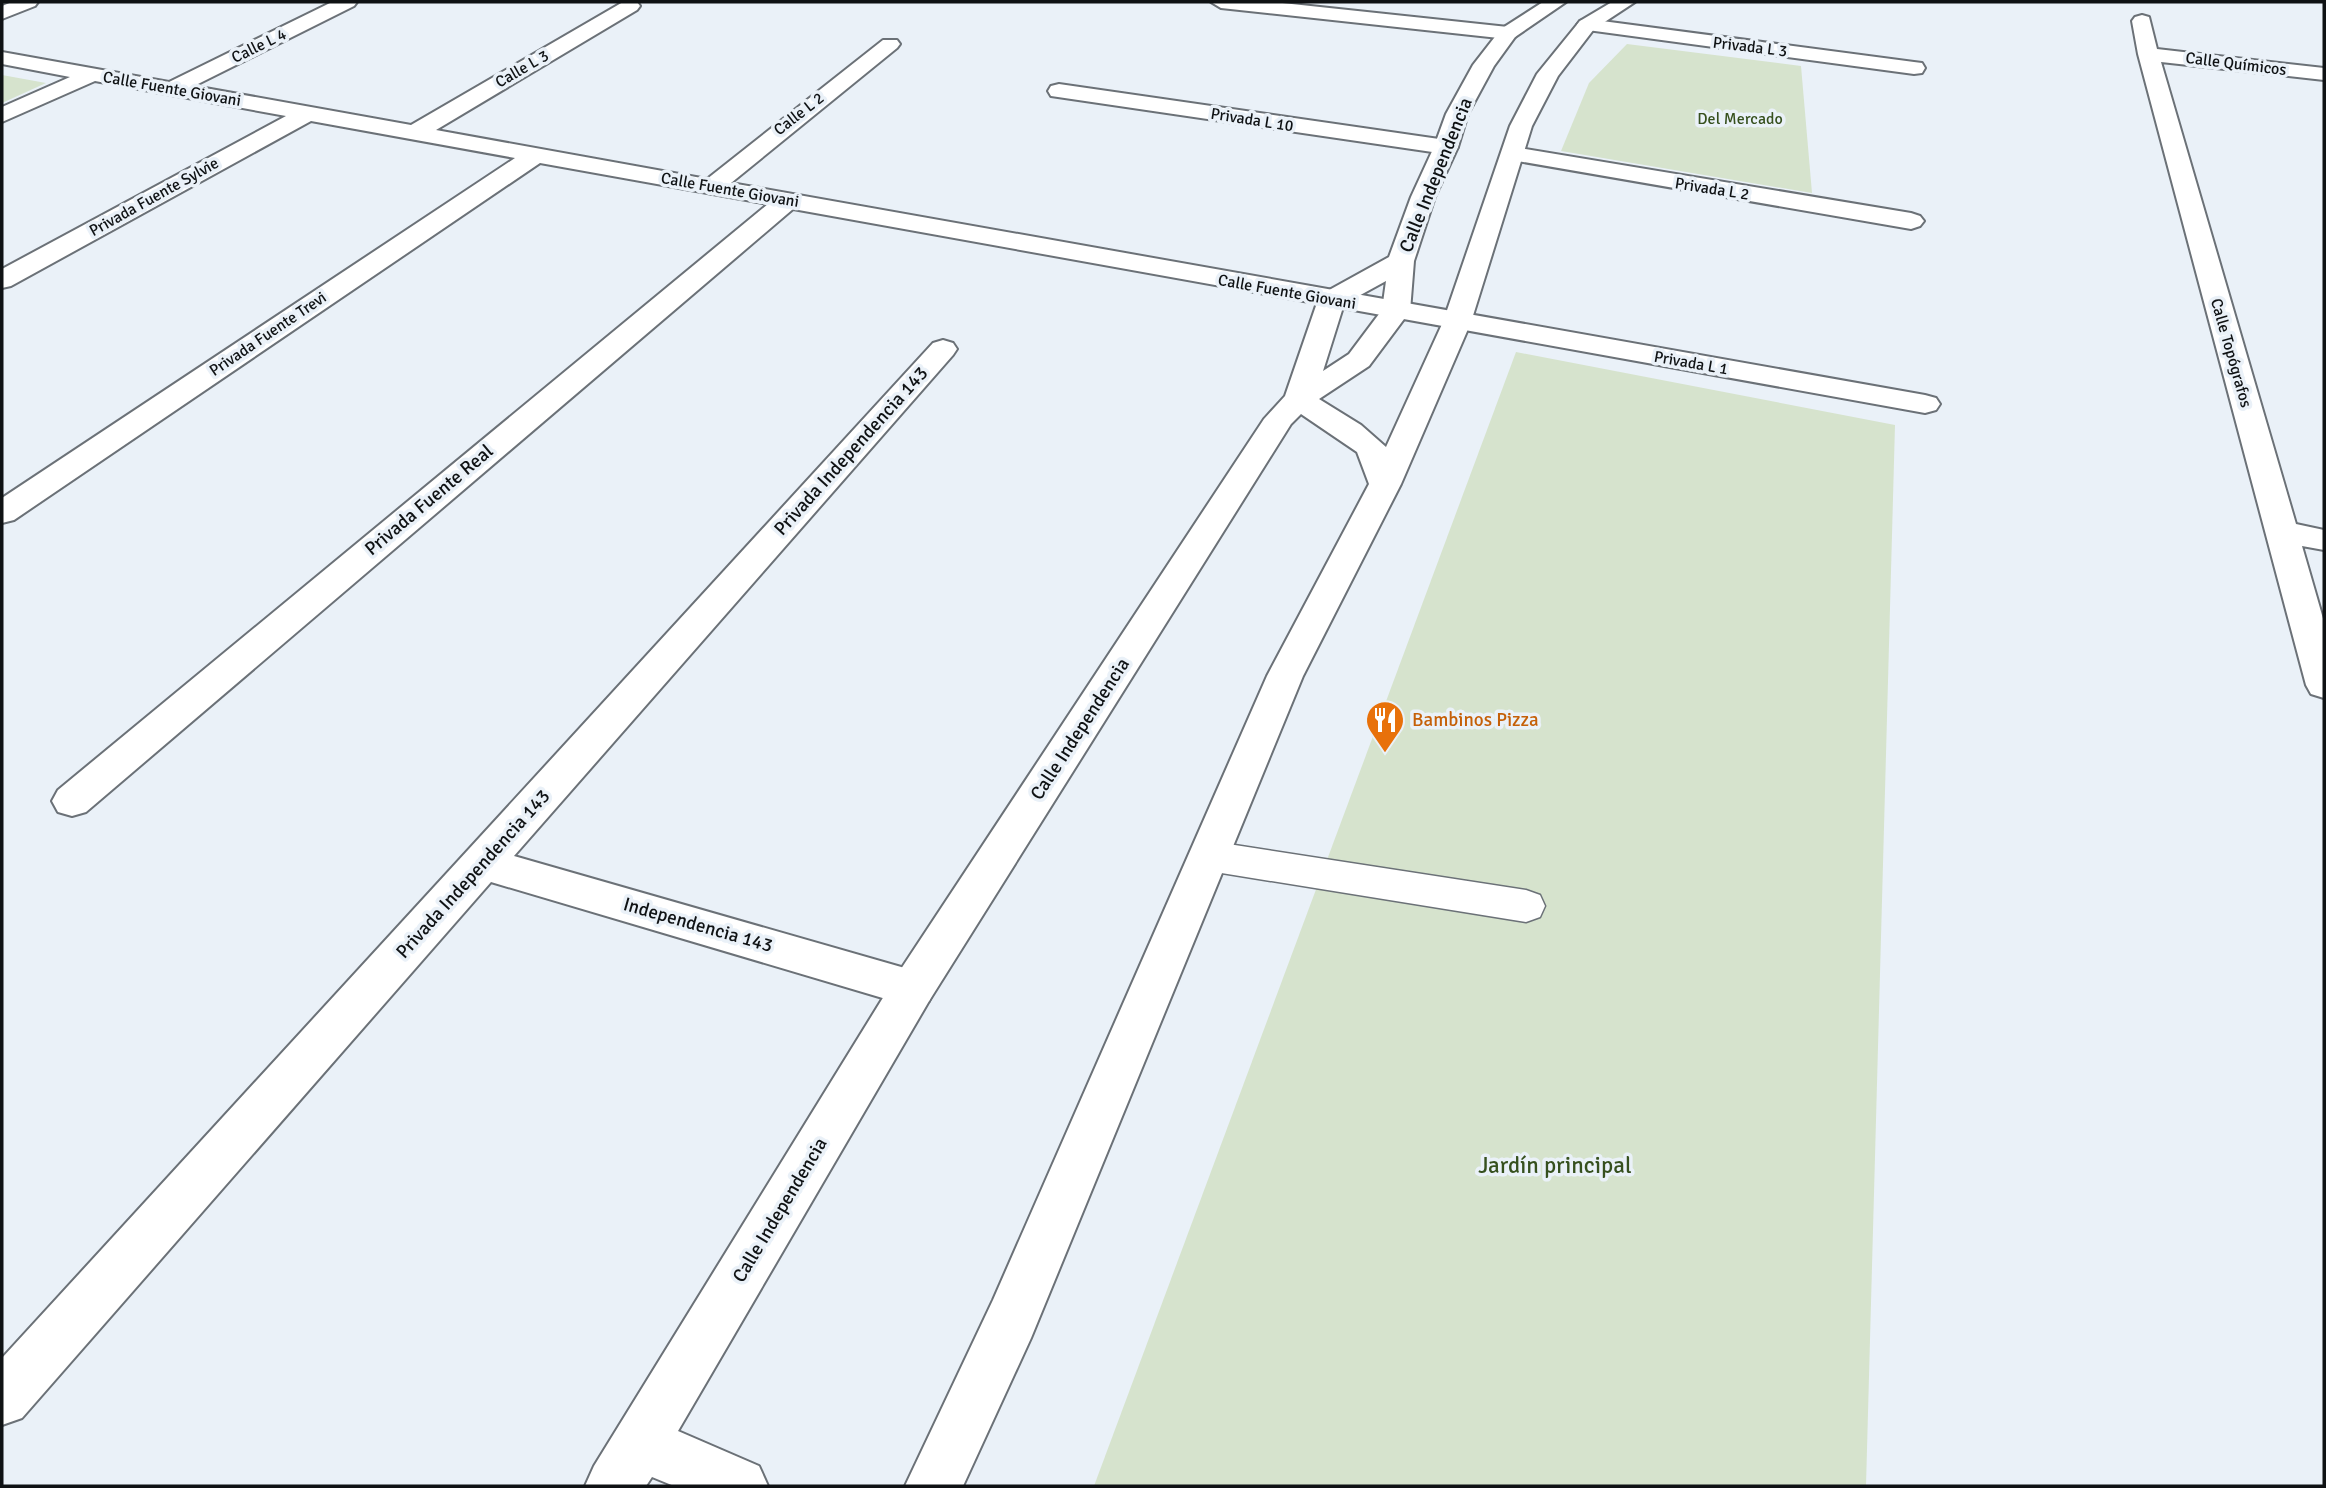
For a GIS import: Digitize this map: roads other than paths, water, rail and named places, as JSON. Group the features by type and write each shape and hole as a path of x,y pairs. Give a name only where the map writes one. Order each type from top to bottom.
{"street":[{"path":"2,13 28,2"},
{"name":"Calle L 4","path":"171,89 348,2"},
{"path":"1221,2 1508,33"},
{"name":"Calle Independencia","path":"628,1465 913,988 1279,419 1299,399 1359,359 1396,311 1401,261 1423,197 1446,148 1457,114 1483,65 1508,33 1556,2"},
{"path":"934,1486 1012,1319 1285,676 1385,484 1457,322 1521,126 1548,74 1587,25 1625,2"},
{"name":"Calle L 3","path":"414,133 630,6"},
{"name":"Calle Topógrafos","path":"2142,21 2148,54 2324,685"},
{"name":"Privada L 3","path":"1587,25 1914,68"},
{"name":"Calle L 2","path":"710,187 890,44"},
{"name":"Calle Químicos","path":"2148,54 2324,74"},
{"name":"Calle Fuente Giovani","path":"2,58 1457,322"},
{"path":"2,115 90,75"},
{"name":"Privada L 10","path":"1059,91 1446,148"},
{"name":"Privada Fuente Sylvie","path":"2,280 307,114"},
{"name":"Privada L 2","path":"1514,154 1911,221"},
{"name":"Privada Fuente Trevi","path":"2,513 536,155"},
{"name":"Privada Fuente Real","path":"72,801 787,201"},
{"path":"1385,484 1371,448 1350,431 1299,399 1332,300 1401,261"},
{"name":"Privada L 1","path":"1457,322 1925,404"},
{"name":"Privada Independencia 143","path":"2,1398 943,349"},
{"path":"2281,532 2324,540"},
{"name":"Independencia 143","path":"483,863 913,988"},
{"path":"628,1465 739,1486"}],"lane":[{"path":"1209,856 1526,906"}],"place":[{"name":"Bambinos Pizza","path":"1385,754"}],"park label":[{"name":"Del Mercado","path":"1740,119"},
{"name":"Jardín principal","path":"1555,1165"}]}
